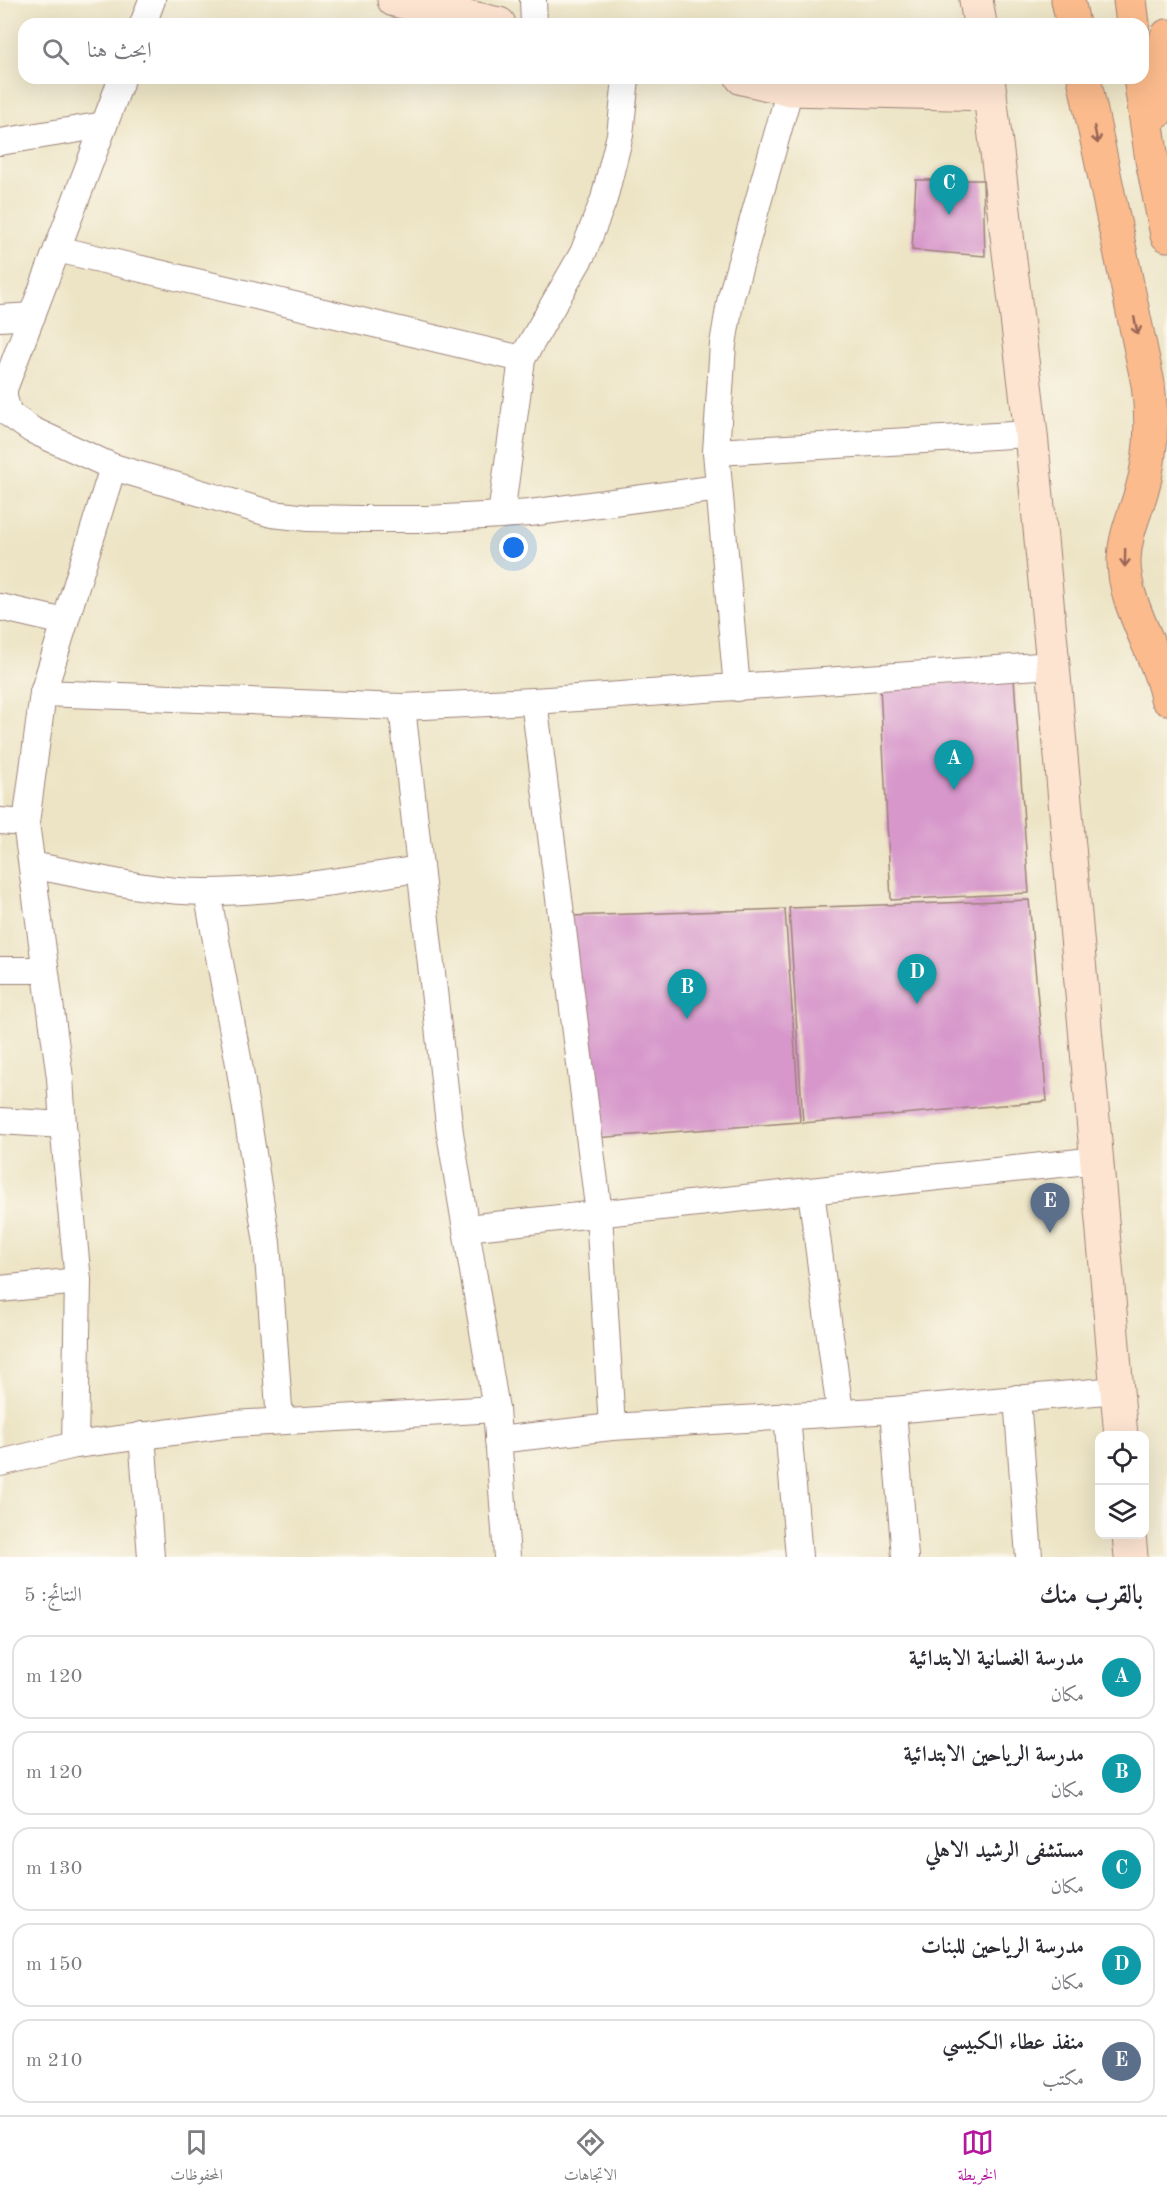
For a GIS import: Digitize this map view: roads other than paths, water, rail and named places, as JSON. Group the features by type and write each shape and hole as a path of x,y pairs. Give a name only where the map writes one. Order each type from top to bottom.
{"highway":[{"path":"1068,0 1072,18"},
{"path":"1130,0 1132,18"},
{"path":"1152,160 1162,60 1167,36"},
{"path":"1085,84 1148,384 1151,412 1148,468 1126,540 1124,560 1126,580 1138,618 1159,667 1167,698"},
{"path":"1141,84 1152,160 1167,235"},
{"path":"1131,521 1155,502 1167,499"},
{"path":"1138,618 1153,633 1167,638"}],"main road":[{"path":"394,0 473,18"},
{"path":"976,0 979,18"},
{"path":"768,84 790,89 989,86 1031,434 1121,1431"},
{"path":"1129,1539 1131,1557"}],"street":[{"path":"145,18 152,0"},
{"path":"533,0 534,18"},
{"path":"120,84 4,389 9,414 32,430 113,466 272,514 308,518 428,519 530,513 720,488"},
{"path":"501,514 522,359 583,253 604,200 620,135 625,84"},
{"path":"737,688 716,452 723,344 731,297 790,89"},
{"path":"0,142 104,125"},
{"path":"57,249 522,359"},
{"path":"0,318 32,316"},
{"path":"716,452 1031,434"},
{"path":"75,1446 78,1281 60,1078 26,822 43,693 113,466"},
{"path":"0,607 65,622"},
{"path":"43,693 402,707 737,688 1053,665"},
{"path":"534,701 598,1214 612,1427"},
{"path":"402,707 450,1133 496,1409 507,1557"},
{"path":"0,821 26,822"},
{"path":"32,865 147,887 207,892 307,885 420,869"},
{"path":"207,892 239,1064 267,1243 280,1421"},
{"path":"0,970 45,970"},
{"path":"0,1121 63,1125"},
{"path":"466,1228 1097,1161"},
{"path":"811,1191 840,1412"},
{"path":"0,1289 78,1281"},
{"path":"498,1440 612,1427 892,1410 1117,1390"},
{"path":"1017,1398 1029,1557"},
{"path":"0,1463 75,1446 232,1424 496,1409"},
{"path":"892,1410 905,1557"},
{"path":"787,1415 799,1557"},
{"path":"142,1435 151,1557"}],"place":[{"name":"مستشفى الرشيد الاهلي","path":"949,215"},
{"name":"مدرسة الغسانية الابتدائية","path":"954,790"},
{"name":"مدرسة الرياحين للبنات","path":"917,1004"},
{"name":"مدرسة الرياحين الابتدائية","path":"687,1019"},
{"name":"منفذ عطاء الكبيسي","path":"1050,1233"}]}
